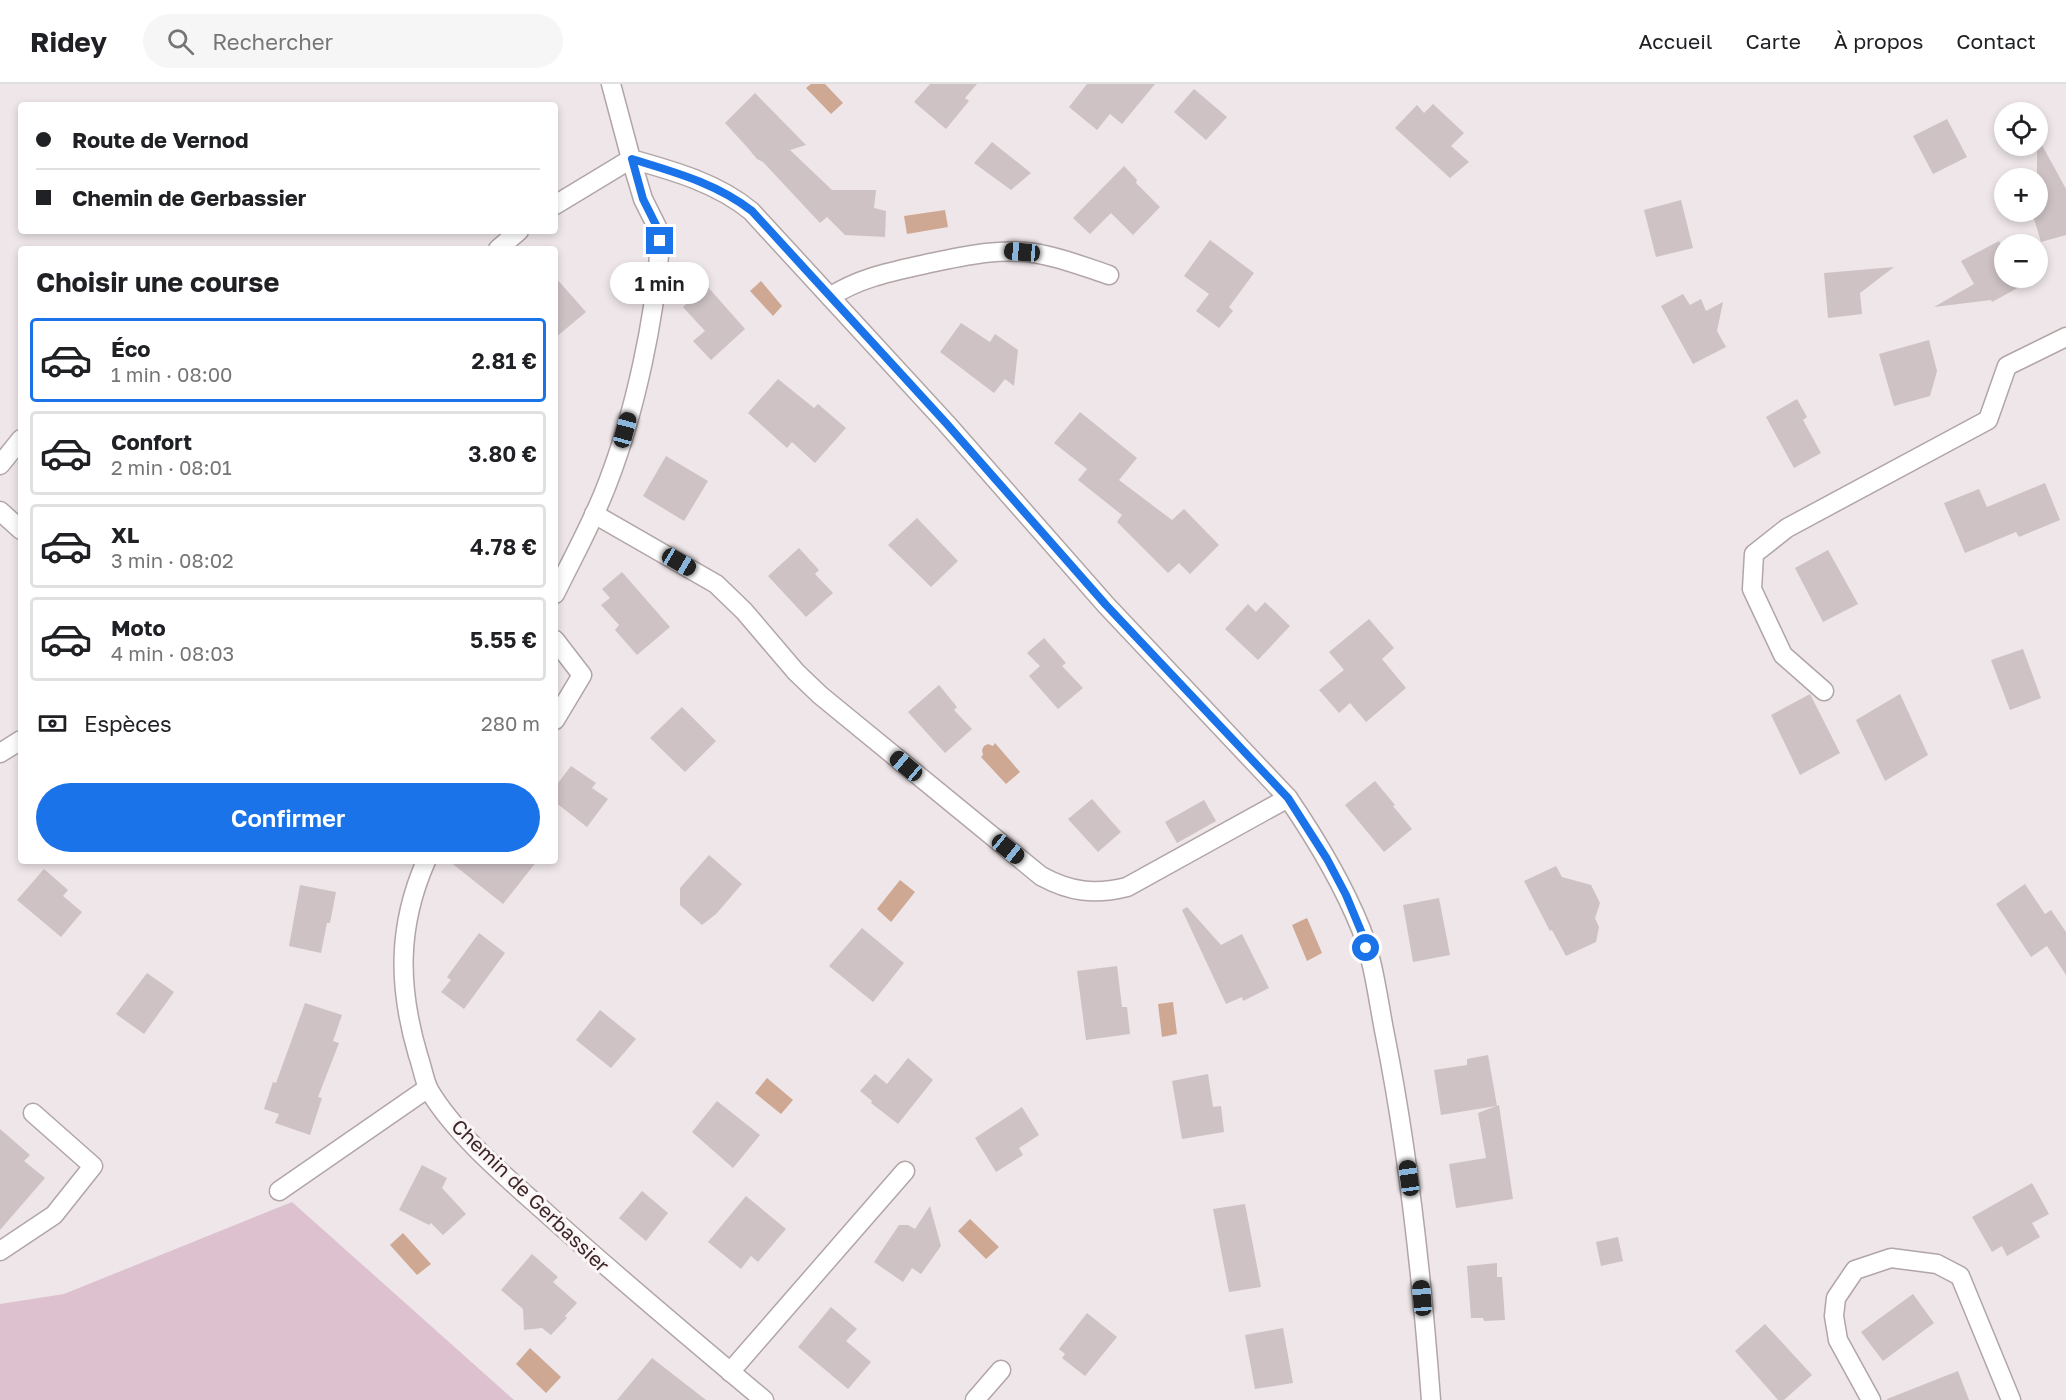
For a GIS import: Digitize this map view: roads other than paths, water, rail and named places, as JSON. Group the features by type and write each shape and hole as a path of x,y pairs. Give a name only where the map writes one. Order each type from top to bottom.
{"street":[{"path":"558,588 608,484 620,449 648,335 660,254 657,227 643,199 611,84"},
{"path":"558,203 632,159 694,178 726,192 752,211 946,423 1106,605 1288,798 1327,859 1346,895 1361,931 1371,966 1394,1082 1409,1178 1419,1254 1431,1400"},
{"path":"502,246 516,234"},
{"path":"830,297 849,285 890,272 985,252 1035,253 1059,258 1110,275"},
{"path":"1824,691 1783,655 1752,589 1754,554 1787,528 1988,420 2007,366 2066,337"},
{"path":"0,465 18,443"},
{"path":"0,511 18,527"},
{"path":"594,514 716,584 744,611 796,672 820,695 1041,876 1054,884 1082,892 1127,887 1288,798"},
{"path":"558,644 582,675 558,715"},
{"path":"0,753 18,742"},
{"name":"Chemin de Gerbassier","path":"425,864 409,906 405,927 404,955 407,1012 428,1088 454,1124 523,1192 631,1290 764,1400"},
{"path":"279,1191 428,1088"},
{"path":"0,1251 54,1215 93,1166 33,1113"},
{"path":"730,1372 905,1171"},
{"path":"1871,1400 1838,1340 1834,1316 1836,1299 1855,1270 1891,1258 1937,1264 1960,1276 2011,1400"},
{"path":"975,1400 1000,1370"}]}
